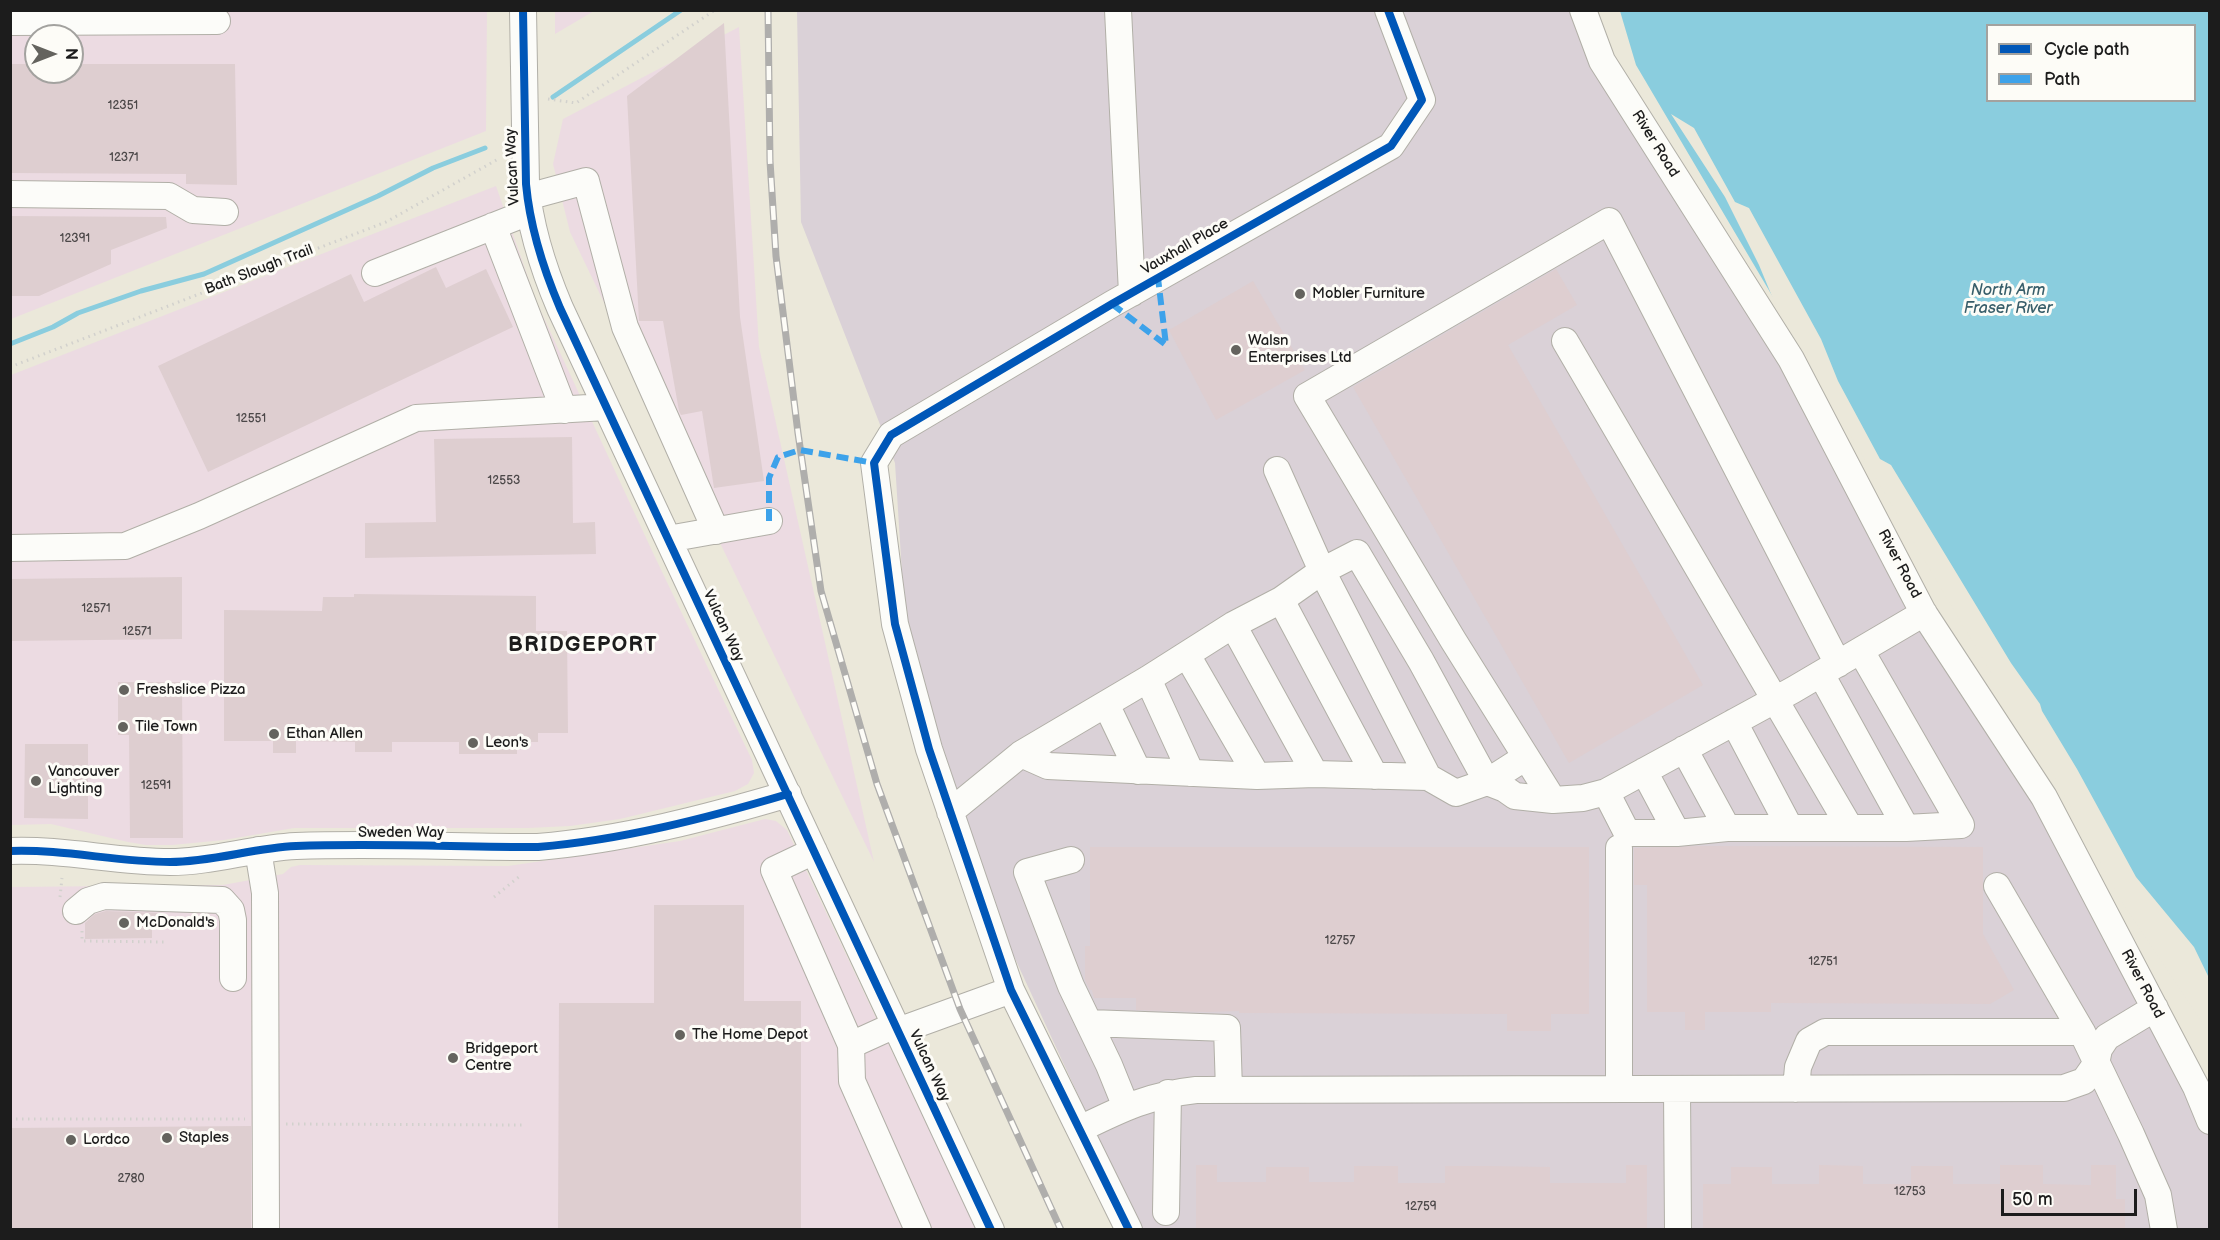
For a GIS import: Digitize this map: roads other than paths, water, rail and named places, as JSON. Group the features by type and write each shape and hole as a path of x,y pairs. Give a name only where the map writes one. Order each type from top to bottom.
{"street":[{"name":"Vulcan Way","path":"523,10 528,204 547,276 991,1230"},
{"name":"Vauxhall Place","path":"1118,10 1132,293"},
{"name":"Vauxhall Place","path":"950,812 929,749 895,624 874,463 891,435 1132,293 1391,146 1422,100 1388,10"},
{"name":"River Road","path":"1583,10 1602,61 1791,359 1924,613 2044,797 2196,1087 2210,1121"},
{"path":"10,22 217,21"},
{"path":"375,273 493,226 549,189 586,181 625,327 716,531"},
{"path":"10,194 169,196 193,210 225,212"},
{"path":"1553,800 1453,640 1306,396 1609,221 1906,828"},
{"path":"493,226 564,410"},
{"path":"1565,340 1850,828"},
{"path":"10,548 125,546 200,516 416,418 606,407"},
{"path":"1277,470 1322,571 1428,777"},
{"path":"668,539 769,521"},
{"path":"1129,1230 1011,990 950,812 1020,754 1149,679 1233,625 1281,600 1322,571 1390,535"},
{"path":"1357,553 1487,782 1515,796 1553,800 1583,798 1606,792 1830,669 1924,613"},
{"path":"1281,600 1375,776"},
{"path":"1233,625 1315,774"},
{"path":"1420,661 1453,640"},
{"path":"1606,792 1627,833 1677,833 1726,828 1906,828 1961,825 1861,651"},
{"path":"1187,655 1257,776"},
{"path":"1149,679 1191,773"},
{"path":"1106,704 1138,771"},
{"path":"1734,722 1790,828"},
{"path":"1684,749 1726,828"},
{"path":"1020,754 1048,766 1257,776 1315,774 1428,777 1456,792 1487,782 1526,757"},
{"path":"1644,771 1677,833"},
{"name":"Sweden Way","path":"10,851 47,851 98,858 168,862 195,861 258,850 299,846 538,847 574,844 636,833 788,794"},
{"path":"1619,848 1619,1089"},
{"path":"258,850 265,893 266,1230"},
{"path":"814,851 774,870 851,1045 852,1081 918,1230"},
{"path":"1071,860 1027,872 1071,986 1109,1065 1126,1107"},
{"path":"1997,886 2082,1032 2132,1134 2158,1195 2164,1230"},
{"path":"76,911 88,901 104,896 216,898 227,904 233,920 233,978"},
{"path":"851,1045 1011,990"},
{"path":"1080,1129 1126,1107 1168,1093 1196,1090 2064,1088 2084,1081 2096,1064 2099,1049 2107,1037 2155,1008"},
{"path":"1089,1023 1227,1028 1228,1090"},
{"path":"1796,1089 1798,1067 1809,1041 1825,1032 2082,1032"},
{"path":"1677,1089 1678,1230"},
{"path":"1166,1212 1168,1093"}],"water":[{"name":"North Arm Fraser River","path":"1620,11 2209,11 2209,1031 2051,763 1996,675 1636,65"}],"waterway":[{"path":"553,97 681,10"},
{"path":"10,344 53,327 78,313 141,291 204,274 378,196 433,168 485,148"}],"railway":[{"path":"768,10 770,161 776,256 821,591 877,784 960,1009 1061,1230"}],"place":[{"name":"Mobler Furniture","path":"1300,294"},
{"name":"Walsn Enterprises Ltd","path":"1236,350"},
{"name":"Freshslice Pizza","path":"124,690"},
{"name":"Tile Town","path":"123,727"},
{"name":"Ethan Allen","path":"274,734"},
{"name":"Leon's","path":"473,743"},
{"name":"Vancouver Lighting","path":"36,781"},
{"name":"McDonald's","path":"124,923"},
{"name":"The Home Depot","path":"680,1035"},
{"name":"Bridgeport Centre","path":"453,1058"},
{"name":"Staples","path":"167,1138"},
{"name":"Lordco","path":"71,1140"}],"district":[{"name":"BRIDGEPORT","path":"583,646"}]}
